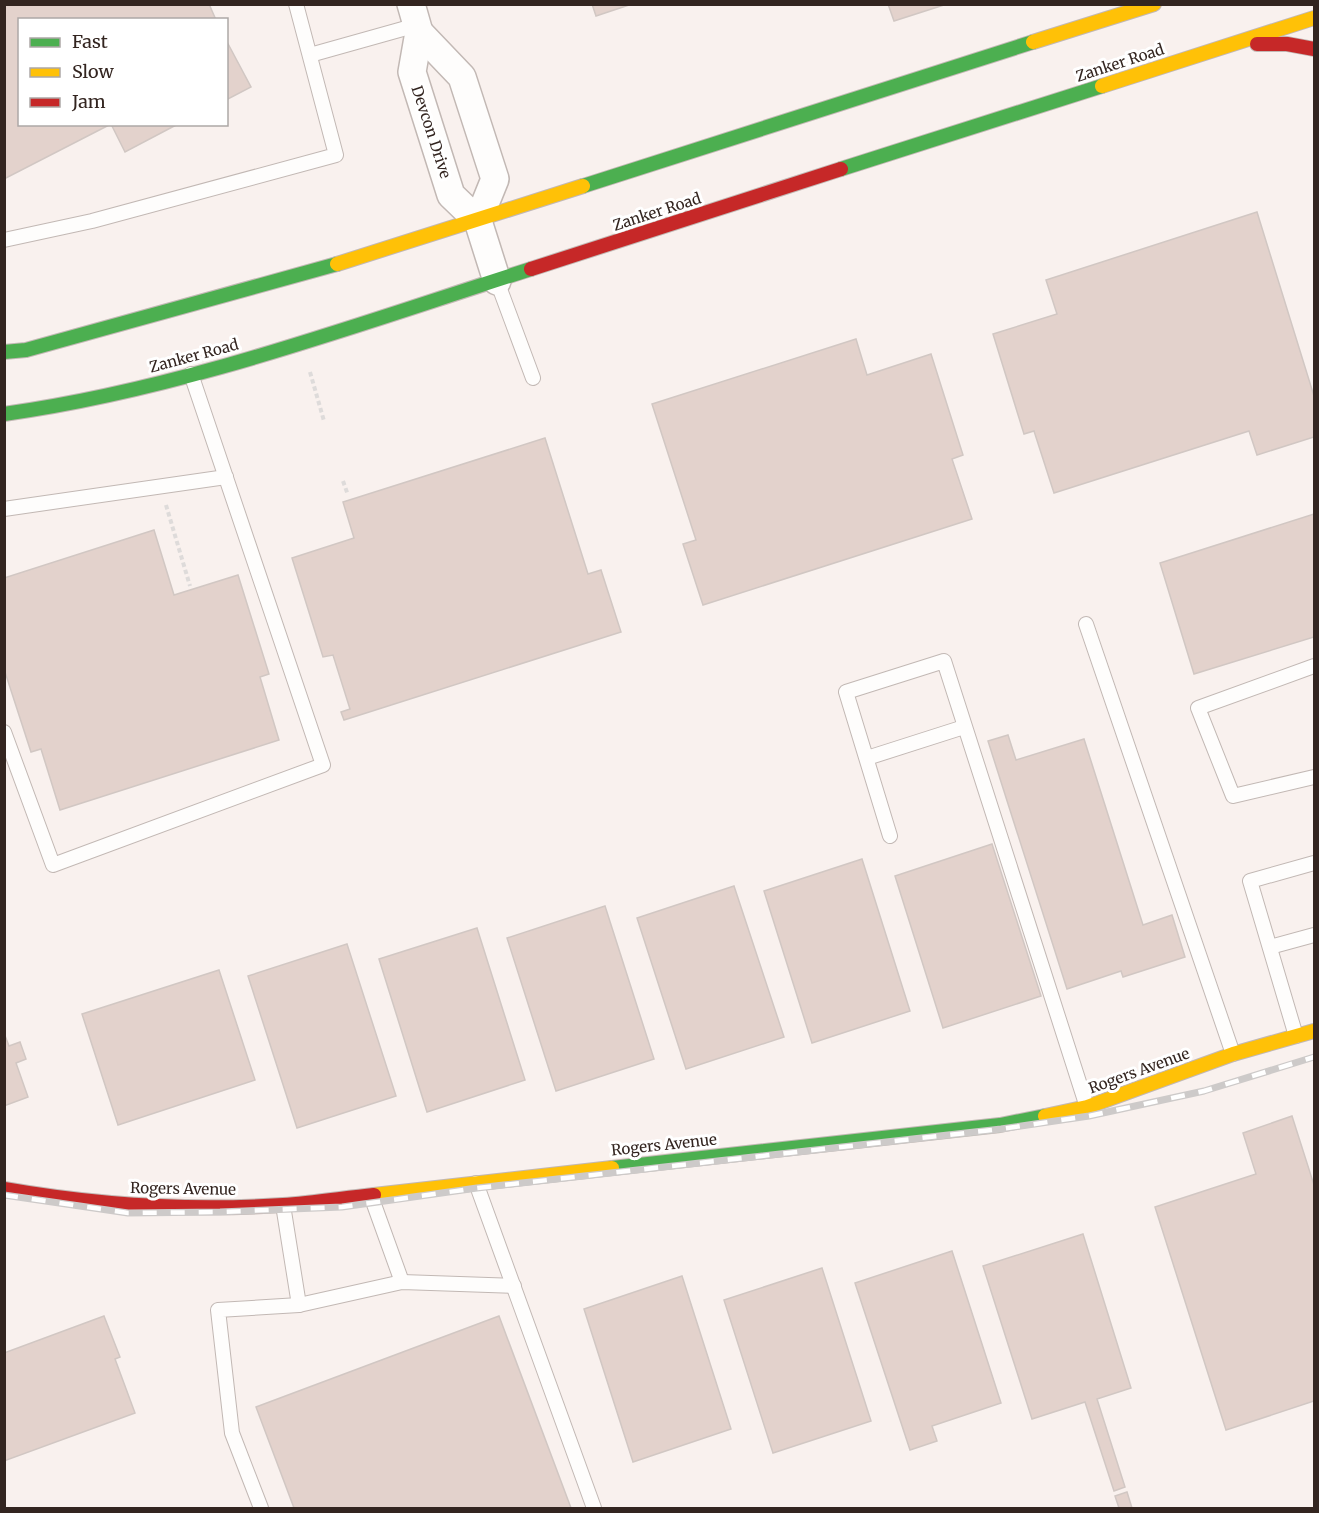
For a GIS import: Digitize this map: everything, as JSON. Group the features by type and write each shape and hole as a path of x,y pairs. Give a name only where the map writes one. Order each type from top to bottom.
{"main road":[{"path":"4,352 26,350 296,277 478,221 1154,4"},
{"name":"Zanker Road","path":"4,414 68,405 191,374 497,281 1314,18"},
{"path":"1219,48 1287,44 1314,49"},
{"name":"Rogers Avenue","path":"4,1190 126,1205 189,1208 283,1205 1000,1125 1088,1107 1233,1054 1314,1030"}],"street":[{"name":"Devcon Drive","path":"416,15 412,72 451,195 478,221 497,281"},
{"path":"416,15 462,76 495,179 478,221"}],"lane":[{"path":"4,240 92,221 336,155 296,4"},
{"path":"310,55 416,15"},
{"path":"497,281 533,378"},
{"path":"4,732 53,865 323,765 191,374"},
{"path":"4,509 226,477"},
{"path":"1086,624 1233,1054"},
{"path":"891,836 846,692 944,661 1088,1107"},
{"path":"1314,666 1198,708 1233,796 1314,777"},
{"path":"867,758 964,727"},
{"path":"1296,1036 1250,881 1314,863"},
{"path":"1270,947 1314,935"},
{"path":"475,1182 594,1509"},
{"path":"372,1196 402,1281"},
{"path":"283,1205 299,1305"},
{"path":"261,1509 232,1433 218,1310 299,1305 402,1281 514,1287"}],"path":[{"path":"309,368 324,422"},
{"path":"344,481 348,495"},
{"path":"161,487 190,586"}],"building":[{"path":"4,4 209,4 215,18 18,18 18,126 107,126 4,179"},
{"path":"592,4 632,4 596,16"},
{"path":"888,4 947,4 894,21"},
{"path":"228,44 251,87 228,99"},
{"path":"112,126 174,126 125,152"},
{"path":"1257,212 1314,396 1314,437 1257,455 1249,431 1054,493 1034,431 1024,434 993,334 1057,314 1046,280"},
{"path":"856,339 867,375 931,354 963,455 952,459 972,519 703,605 683,544 696,540 652,404"},
{"path":"545,438 588,574 601,570 621,632 344,720 341,712 350,709 333,655 323,657 292,558 354,538 343,502"},
{"path":"1314,514 1314,637 1194,674 1160,563"},
{"path":"154,530 174,595 238,575 269,674 260,677 279,740 60,810 41,749 31,752 4,669 4,578"},
{"path":"1008,735 1016,760 1084,739 1143,925 1172,915 1185,957 1123,977 1121,971 1067,989 988,741"},
{"path":"992,844 1041,996 943,1028 895,876"},
{"path":"862,859 910,1011 812,1043 764,891"},
{"path":"734,886 784,1037 686,1069 637,918"},
{"path":"605,906 654,1059 556,1091 507,938"},
{"path":"477,928 525,1080 427,1112 379,959"},
{"path":"347,944 396,1096 297,1128 248,976"},
{"path":"219,970 255,1080 118,1125 82,1014"},
{"path":"4,1033 9,1046 20,1042 26,1059 16,1063 28,1097 4,1106"},
{"path":"1292,1116 1314,1185 1314,1401 1226,1430 1155,1207 1256,1174 1243,1133"},
{"path":"1083,1234 1131,1388 1097,1399 1125,1487 1114,1491 1085,1402 1032,1419 983,1266"},
{"path":"952,1251 1001,1403 932,1426 937,1441 910,1450 855,1283"},
{"path":"822,1268 871,1421 773,1453 724,1300"},
{"path":"682,1276 731,1429 633,1462 584,1309"},
{"path":"104,1316 120,1357 115,1359 135,1413 4,1461 4,1353"},
{"path":"499,1316 571,1508 294,1508 256,1407"},
{"path":"1127,1492 1132,1508 1119,1508 1115,1496"}],"railway":[{"path":"4,1195 128,1213 342,1207 477,1188 1001,1129 1089,1116 1204,1091 1314,1057"}],"traffic: fast":[{"path":"583,186 1033,42"},
{"path":"841,169 1102,86"},
{"path":"4,352 26,350 337,264"},
{"path":"4,414 138,389 204,372 531,269"},
{"path":"612,1168 1000,1125 1045,1116"}],"traffic: slow":[{"path":"1033,42 1154,4"},
{"path":"1102,86 1314,18"},
{"path":"337,264 583,186"},
{"path":"1045,1116 1087,1107 1233,1054 1314,1031"},
{"path":"374,1195 612,1168"}],"traffic: jam":[{"path":"1257,44 1287,44 1314,49"},
{"path":"531,269 841,169"},
{"path":"4,1189 108,1203 178,1207 283,1205 374,1195"}]}
